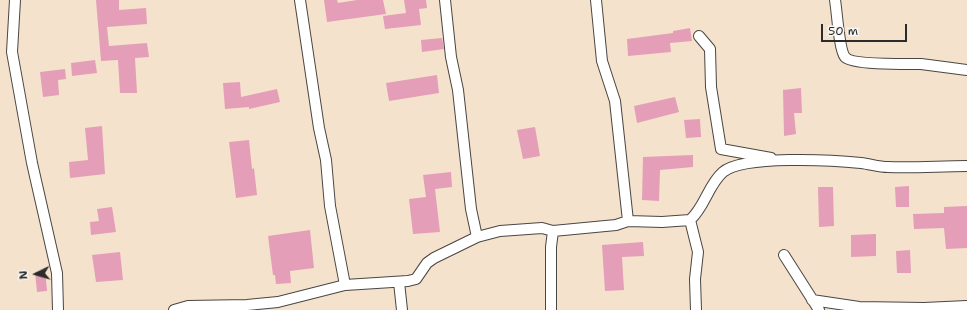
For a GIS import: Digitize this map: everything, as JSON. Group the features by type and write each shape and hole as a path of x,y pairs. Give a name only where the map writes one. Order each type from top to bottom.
{"street":[{"path":"15,0 12,52 32,163 57,273 58,310"},
{"path":"300,0 326,160 330,206 345,285"},
{"path":"445,0 451,57 458,90 472,209 477,237"},
{"path":"596,0 602,60 614,101 628,221"},
{"path":"835,0 842,45 845,57 848,60 868,63 921,64 967,70"},
{"path":"698,36 710,49 711,87 721,149 785,160"},
{"path":"174,310 188,306 246,305 278,302 345,285 399,282 416,278 427,263 477,237 500,231 542,228 553,231 616,225 628,221 662,222 690,220 701,208 716,180 723,172 740,164 785,160 823,160 886,167 967,166"},
{"path":"690,220 698,252 694,279 696,310"},
{"path":"552,310 551,247 553,231"},
{"path":"784,255 819,310"},
{"path":"399,282 402,310"},
{"path":"812,300 859,307 924,308 967,306"}],"building":[{"path":"96,0 119,0 119,10 146,8 147,24 107,27 109,46 147,43 149,57 135,58 137,93 120,93 118,60 101,61"},
{"path":"324,0 337,0 338,3 357,0 383,0 386,14 327,22"},
{"path":"404,0 426,0 427,8 419,9 421,25 385,29 383,16 406,13"},
{"path":"690,28 692,41 670,43 671,52 628,56 627,39 673,33 673,31"},
{"path":"442,38 444,49 422,52 421,40"},
{"path":"95,60 97,73 72,76 71,63"},
{"path":"65,69 66,79 58,80 59,95 43,97 40,72"},
{"path":"437,75 439,93 389,101 386,83"},
{"path":"240,82 241,97 277,89 280,102 249,109 249,107 225,109 223,83"},
{"path":"801,88 802,113 794,113 796,134 784,136 783,90"},
{"path":"675,97 679,112 637,123 634,106"},
{"path":"700,119 701,137 686,138 684,120"},
{"path":"102,126 105,174 70,178 69,162 88,160 85,128"},
{"path":"535,127 540,156 523,159 517,130"},
{"path":"249,140 252,169 254,168 257,195 236,198 229,142"},
{"path":"693,155 693,167 660,170 659,201 642,200 643,157"},
{"path":"451,172 452,187 435,189 440,232 413,234 409,199 426,197 423,175"},
{"path":"909,186 909,207 896,207 895,187"},
{"path":"818,187 833,187 834,226 819,227"},
{"path":"967,206 967,248 946,249 944,228 914,229 913,214 944,213 944,207"},
{"path":"112,207 116,232 91,235 90,222 99,221 97,209"},
{"path":"310,230 314,268 290,271 291,283 276,284 275,275 273,275 268,236"},
{"path":"876,234 876,256 851,257 851,235"},
{"path":"643,242 644,256 622,257 624,290 605,291 602,245"},
{"path":"910,250 911,273 897,273 896,251"},
{"path":"120,252 123,280 96,282 92,255"},
{"path":"45,270 47,291 37,292 35,272"}]}
